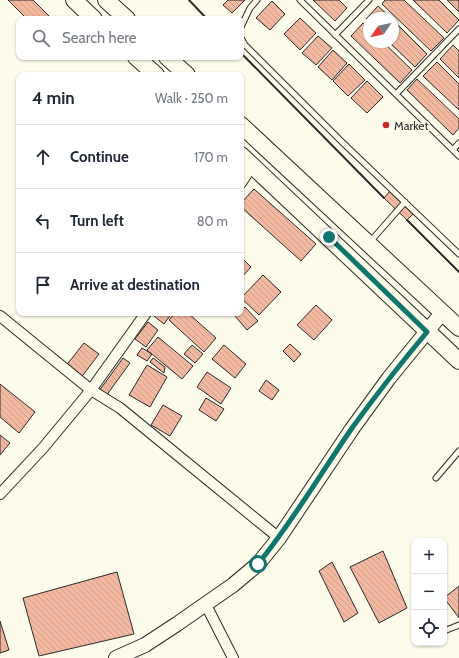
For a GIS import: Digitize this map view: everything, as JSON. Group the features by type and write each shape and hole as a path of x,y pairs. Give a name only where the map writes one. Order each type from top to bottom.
{"main road":[{"path":"74,0 91,16"},
{"path":"106,0 124,16"},
{"path":"139,60 153,72"},
{"path":"244,128 459,328"},
{"path":"247,160 459,361"},
{"path":"116,658 145,645 206,605 258,564 279,538 384,384 442,313"}],"street":[{"path":"244,172 247,160"},
{"path":"0,316 91,390 120,408 279,538"},
{"path":"0,494 43,448 91,390 144,316"},
{"path":"206,605 234,658"}],"lane":[{"path":"244,20 250,8 257,0"},
{"path":"300,0 459,156"},
{"path":"335,35 370,0"},
{"path":"396,94 459,29"},
{"path":"244,43 459,254"},
{"path":"453,150 459,143"},
{"path":"369,244 405,202"},
{"path":"436,478 459,451"},
{"path":"447,630 459,625"}],"building":[{"path":"8,0 33,0 49,16 24,16"},
{"path":"228,0 245,0 232,13 223,5"},
{"path":"313,0 339,0 347,8 335,21"},
{"path":"385,0 404,0 444,38 431,51 399,20 399,12 390,12 382,4"},
{"path":"413,0 439,0 459,20 447,33"},
{"path":"447,0 459,0 459,12"},
{"path":"272,1 285,14 270,30 256,18"},
{"path":"378,6 384,12 372,12"},
{"path":"300,18 316,33 300,50 284,34"},
{"path":"363,23 363,48 351,36"},
{"path":"399,26 427,54 415,67 395,48 399,48"},
{"path":"318,36 332,48 316,65 302,53"},
{"path":"453,45 459,51 459,78 440,59"},
{"path":"364,48 389,48 412,70 400,83"},
{"path":"333,50 347,63 332,80 318,67"},
{"path":"437,62 459,84 459,110 423,76"},
{"path":"349,64 365,80 348,96 333,81"},
{"path":"417,79 459,119 459,128 453,135 407,90"},
{"path":"367,81 383,97 367,113 351,98"},
{"path":"254,189 316,244 301,261 244,210 244,200"},
{"path":"390,191 413,214 407,220 384,198"},
{"path":"244,260 251,267 244,275"},
{"path":"263,275 281,292 259,315 244,301 244,295"},
{"path":"316,305 332,320 314,340 297,325"},
{"path":"245,307 258,321 247,330 235,316 244,316"},
{"path":"154,316 170,316 164,324"},
{"path":"172,316 191,316 216,338 204,352 169,320"},
{"path":"148,322 158,330 146,347 135,339"},
{"path":"158,337 193,366 182,379 147,350"},
{"path":"84,343 99,354 80,379 65,367"},
{"path":"290,344 301,354 294,362 283,351"},
{"path":"192,345 203,354 195,363 184,354"},
{"path":"224,345 246,364 235,378 212,359"},
{"path":"142,348 152,354 147,361 137,355"},
{"path":"123,358 130,363 106,396 99,391"},
{"path":"153,358 165,367 164,373 150,362"},
{"path":"147,365 167,377 150,407 129,395"},
{"path":"207,372 231,388 221,404 197,387"},
{"path":"266,380 279,390 272,400 259,391"},
{"path":"0,384 35,412 19,433 0,417"},
{"path":"206,398 224,409 216,421 199,410"},
{"path":"163,405 182,416 170,436 151,425"},
{"path":"0,435 10,443 0,455"},
{"path":"383,551 407,608 379,623 350,567"},
{"path":"332,562 358,613 344,622 319,571"},
{"path":"117,572 134,634 39,656 23,598"},
{"path":"459,586 459,618 447,602 447,596"},
{"path":"0,621 9,650 0,653"}],"wall":[{"path":"189,0 204,16"},
{"path":"244,56 384,198"},
{"path":"407,220 459,272"}],"place":[{"name":"Market","path":"386,125"}],"route":[{"path":"258,564 279,538 352,429 389,378 427,332 329,237"}]}
